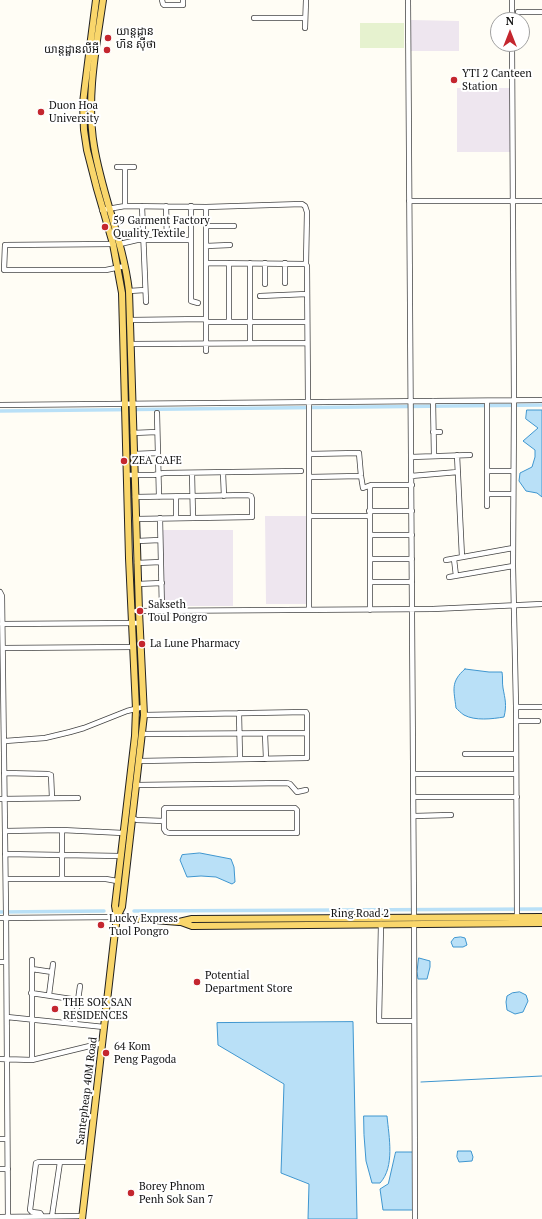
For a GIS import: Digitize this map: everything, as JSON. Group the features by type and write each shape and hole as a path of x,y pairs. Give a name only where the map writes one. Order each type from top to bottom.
{"main road":[{"path":"96,0 84,96 84,130 87,150 102,210 113,244 122,293 131,612 136,709 135,736 117,881 115,906 117,917"},
{"path":"103,0 91,96 92,130 94,148 109,208 120,244 129,291 136,541 144,715 122,907 117,917"},
{"path":"84,96 91,96"},
{"path":"84,130 92,130"},
{"name":"Ring Road 2","path":"117,917 179,922 192,926 381,924 414,916"},
{"name":"Ring Road 2","path":"179,922 192,919 414,916 542,917"},
{"name":"Santepheap 40M Road","path":"82,1218 117,917"},
{"name":"Ring Road 2","path":"517,918 542,923"}],"street":[{"path":"162,0 163,4 168,5 182,5 183,0"},
{"path":"305,28 306,0"},
{"path":"408,0 414,797 415,1219"},
{"path":"512,0 512,12"},
{"path":"530,12 542,12"},
{"path":"254,18 305,18"},
{"path":"512,52 514,404 513,566 516,707 517,918"},
{"path":"117,167 134,167"},
{"path":"125,167 125,206"},
{"path":"409,201 542,201"},
{"path":"102,210 125,206 302,204 304,206 307,212 306,264 309,404 310,610"},
{"path":"142,206 142,240 146,302"},
{"path":"166,206 167,240"},
{"path":"191,206 192,301 198,303"},
{"path":"206,206 206,352"},
{"path":"206,226 234,226"},
{"path":"120,244 142,240 191,240"},
{"path":"113,244 5,245 4,270 106,270 125,266"},
{"path":"206,246 230,245"},
{"path":"206,263 306,264"},
{"path":"229,263 229,322"},
{"path":"250,263 250,343"},
{"path":"265,263 265,284"},
{"path":"285,263 285,283"},
{"path":"129,291 145,290"},
{"path":"260,296 307,294"},
{"path":"130,320 307,322"},
{"path":"131,344 307,343"},
{"path":"0,405 132,408 309,404 411,404 433,402 514,404 542,400"},
{"path":"433,402 434,456"},
{"path":"487,404 487,506"},
{"path":"157,413 159,497"},
{"path":"133,433 157,432"},
{"path":"434,432 440,432"},
{"path":"134,454 158,453"},
{"path":"309,454 359,453 363,488 370,486 412,485"},
{"path":"458,455 462,557"},
{"path":"411,457 470,455"},
{"path":"127,475 301,471"},
{"path":"487,471 513,471"},
{"path":"411,476 458,472"},
{"path":"192,473 193,518"},
{"path":"223,473 224,496"},
{"path":"309,477 361,476"},
{"path":"370,486 370,610"},
{"path":"487,494 513,494"},
{"path":"135,497 248,495 251,496 252,516 136,519"},
{"path":"176,497 176,518"},
{"path":"309,516 412,511"},
{"path":"160,518 162,611"},
{"path":"370,535 412,535"},
{"path":"136,541 160,540"},
{"path":"446,560 513,548"},
{"path":"370,559 412,559"},
{"path":"454,559 456,576"},
{"path":"137,563 161,562"},
{"path":"449,577 513,566"},
{"path":"370,582 412,582"},
{"path":"138,584 162,584"},
{"path":"0,592 2,596 2,704 5,741 2,763 4,773 2,798 5,831 6,879 8,1218"},
{"path":"131,612 370,610 542,604"},
{"path":"2,624 139,623"},
{"path":"3,648 133,647"},
{"path":"5,741 45,738 70,732 127,711 143,707"},
{"path":"516,707 542,707"},
{"path":"139,761 307,758 306,712 144,715"},
{"path":"239,713 240,759"},
{"path":"516,721 538,721"},
{"path":"142,734 307,733"},
{"path":"265,734 266,759"},
{"path":"466,754 516,754"},
{"path":"4,773 51,775 52,798"},
{"path":"413,774 516,774"},
{"path":"136,785 287,783 290,784 297,792 306,790"},
{"path":"414,797 517,797"},
{"path":"2,798 78,798"},
{"path":"165,808 293,808 297,810 298,830 295,834 169,832 165,831 164,821 165,808"},
{"path":"414,816 451,815"},
{"path":"132,818 137,820 164,821"},
{"path":"62,830 62,879"},
{"path":"5,831 62,830 123,833"},
{"path":"5,854 120,856"},
{"path":"6,879 117,881"},
{"path":"0,918 6,914 117,917"},
{"path":"381,924 379,1020 414,1021"},
{"path":"0,940 6,940"},
{"path":"32,960 32,1060"},
{"path":"0,962 6,962"},
{"path":"49,995 53,964"},
{"path":"32,969 52,972"},
{"path":"0,980 6,980"},
{"path":"76,1024 80,986"},
{"path":"31,993 78,1000"},
{"path":"7,1017 104,1027"},
{"path":"0,1059 32,1060 102,1042"},
{"path":"0,1139 7,1139"},
{"path":"52,1216 60,1162"},
{"path":"42,1216 40,1213 32,1212 30,1210 36,1163 89,1162"},
{"path":"0,1169 8,1168"},
{"path":"0,1217 52,1216 82,1218"}],"shaded area":[{"path":"411,20 459,21 459,51 411,51"},
{"path":"457,88 510,88 510,152 457,152"},
{"path":"265,516 307,516 307,604 266,604"},
{"path":"163,530 233,530 233,606 163,606"}],"green space":[{"path":"360,23 404,23 404,48 360,48"}],"water":[{"path":"527,410 542,410 542,497 537,493 526,491 519,481 520,473 532,467 535,457 535,450 523,441 538,428 526,419"},
{"path":"465,669 502,672 506,705 504,717 478,719 464,715 456,708 454,691 455,682"},
{"path":"200,853 231,859 234,867 235,882 232,884 216,877 187,877 180,860 182,855"},
{"path":"454,938 465,938 467,945 463,947 453,947 451,942"},
{"path":"419,958 430,961 427,979 418,979 417,972"},
{"path":"520,992 526,995 528,1001 523,1012 515,1014 507,1010 507,996 512,993"},
{"path":"353,1022 357,1219 308,1219 309,1184 281,1173 284,1084 218,1045 217,1023"},
{"path":"364,1116 387,1116 390,1151 388,1169 380,1183 372,1183 366,1161"},
{"path":"458,1151 471,1151 473,1157 472,1161 459,1162 457,1157"},
{"path":"396,1152 413,1152 413,1210 383,1210 380,1189 388,1184"}],"waterway":[{"path":"0,411 542,405"},
{"path":"134,911 542,909"},
{"path":"0,912 104,911"},
{"path":"421,1082 542,1076"}],"place":[{"name":"យាន្ដដ្ឋាន ហ៊ន ស៊ីថា","path":"108,38"},
{"name":"យាន្ដដ្ឋានលីអី","path":"107,50"},
{"name":"YTI 2 Canteen Station","path":"454,80"},
{"name":"Duon Hoa University","path":"41,112"},
{"name":"59 Garment Factory Quality Textile","path":"105,227"},
{"name":"ZEA CAFE","path":"124,461"},
{"name":"Sakseth Toul Pongro","path":"140,611"},
{"name":"La Lune Pharmacy","path":"142,644"},
{"name":"Lucky Express Tuol Pongro","path":"101,925"},
{"name":"Potential Department Store","path":"197,982"},
{"name":"THE SOK SAN RESIDENCES","path":"55,1009"},
{"name":"64 Kom Peng Pagoda","path":"106,1053"},
{"name":"Borey Phnom Penh Sok San 7","path":"131,1193"}]}
